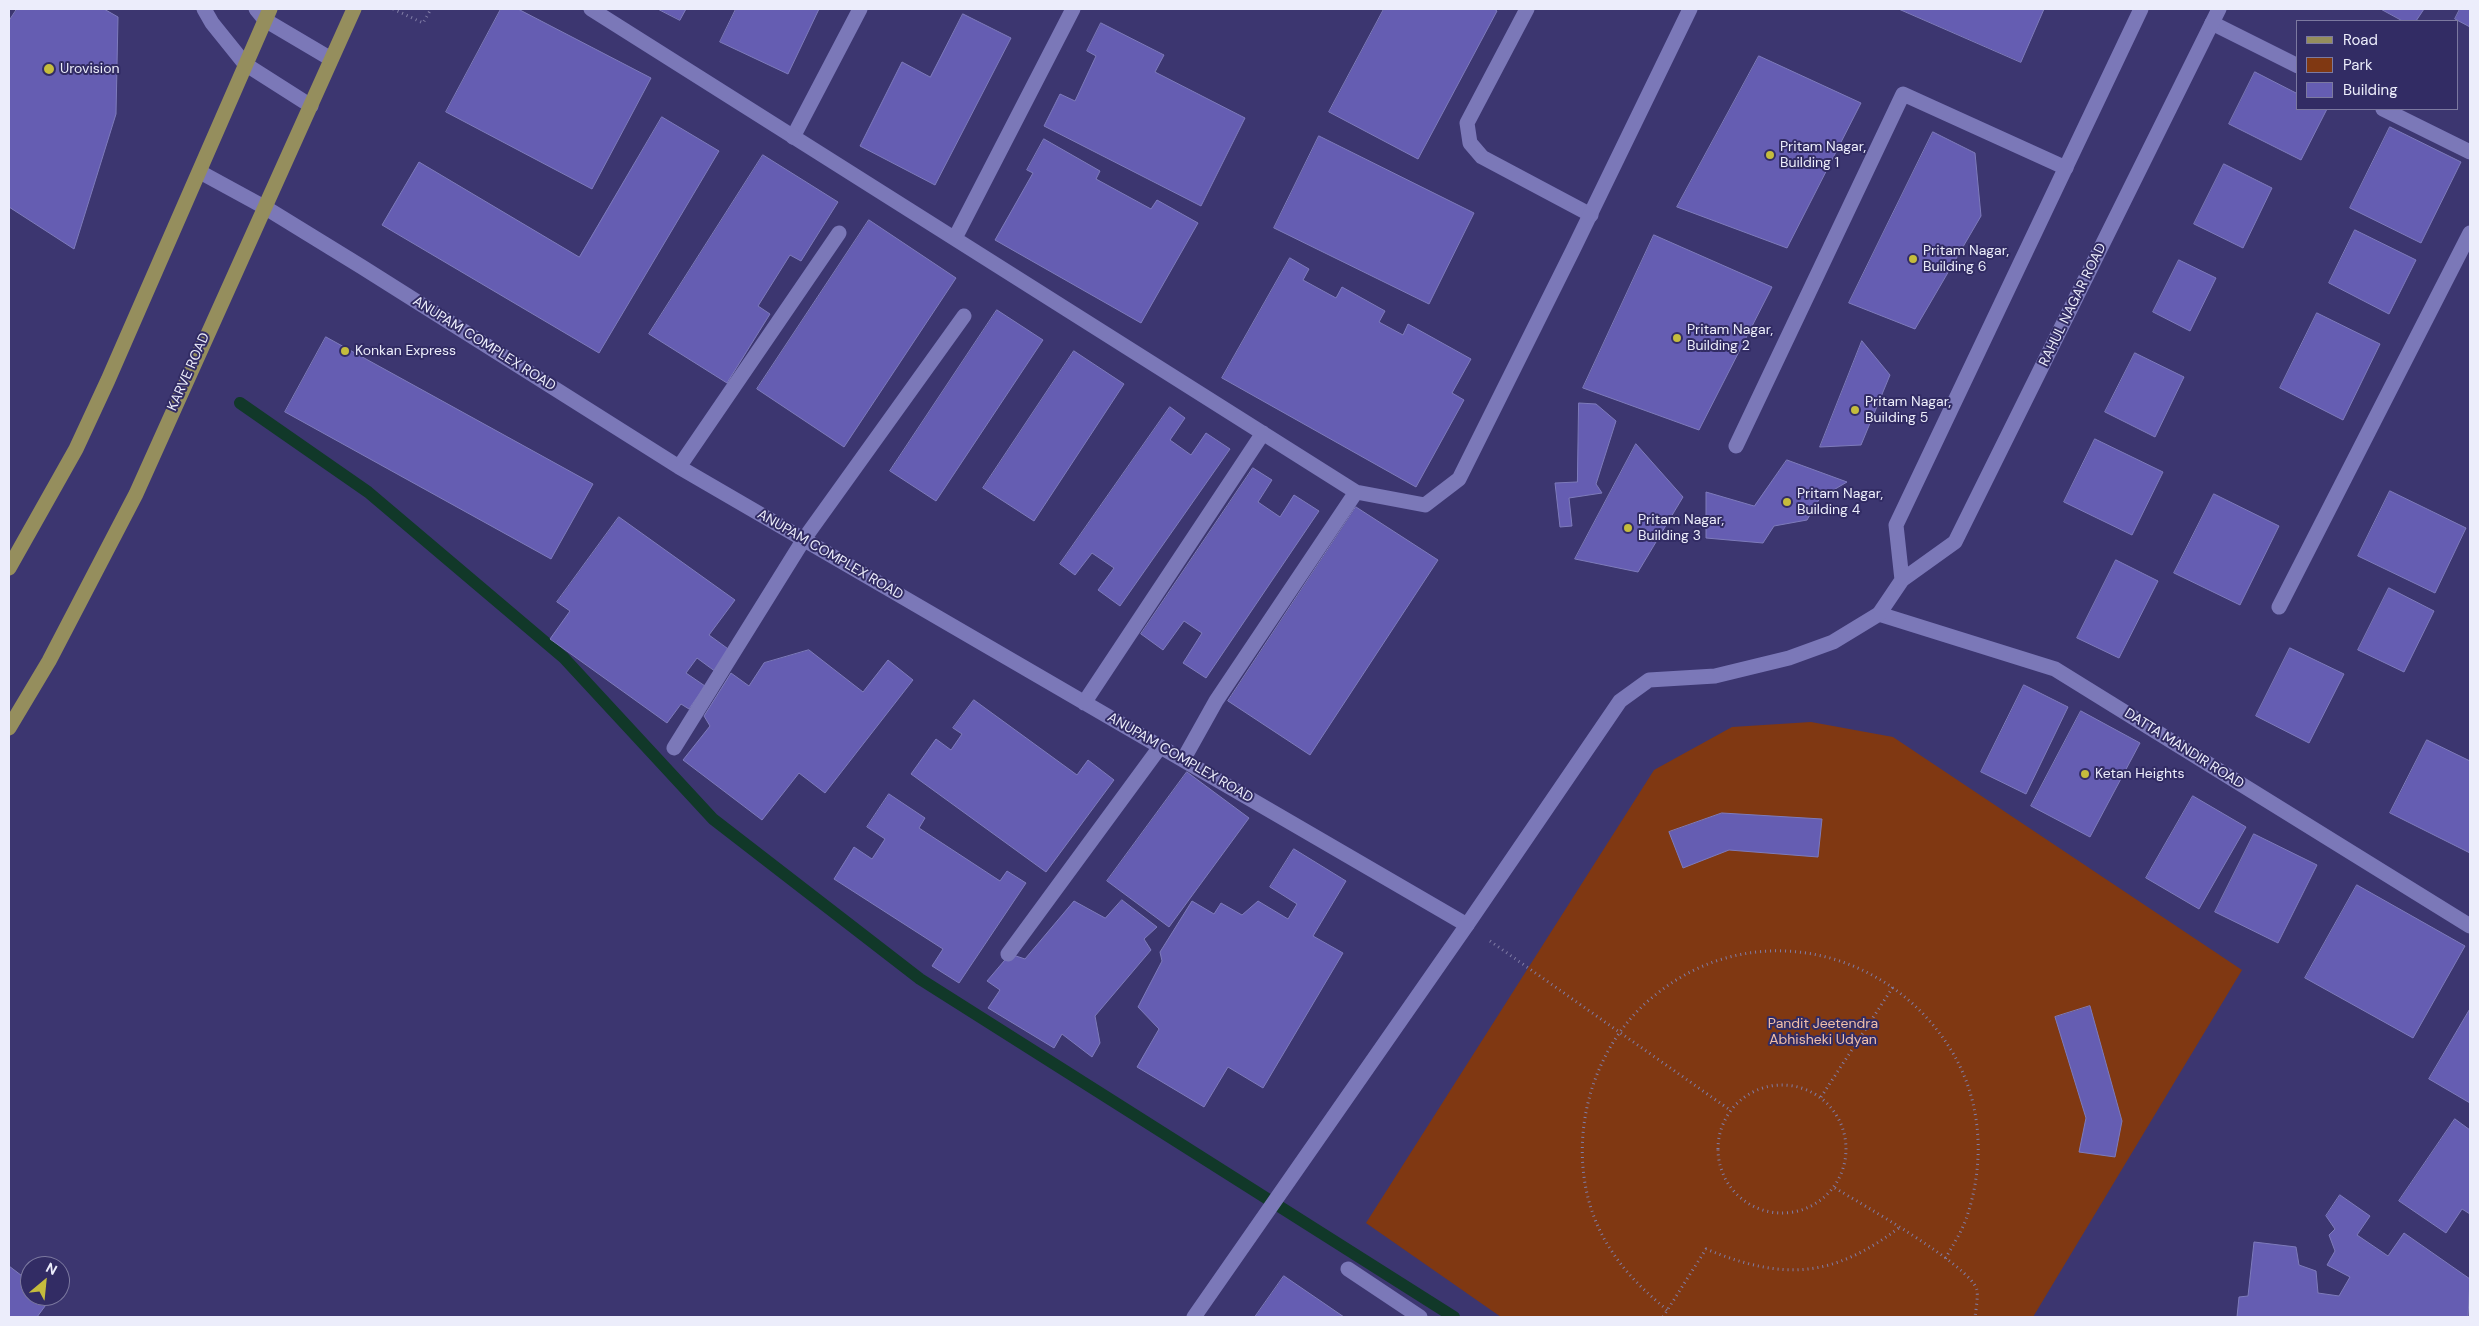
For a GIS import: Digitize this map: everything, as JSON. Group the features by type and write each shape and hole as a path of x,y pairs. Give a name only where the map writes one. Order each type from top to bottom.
{"main road":[{"name":"KARVE ROAD","path":"9,728 49,661 136,494 354,9"},
{"path":"9,568 76,449 200,172 245,64 264,12"}],"street":[{"path":"204,9 212,23 245,64 311,106"},
{"path":"591,9 1356,492 1425,505 1459,479 1591,215 1690,9"},
{"path":"793,137 860,9"},
{"path":"955,238 1073,9"},
{"path":"1528,9 1467,124 1470,143 1482,157 1591,215"},
{"path":"1902,580 1896,526 2141,9"},
{"name":"RAHUL NAGAR ROAD","path":"1879,614 1902,580 1955,542 2219,9"},
{"path":"264,12 332,59"},
{"path":"2212,23 2296,65"},
{"path":"1736,446 1903,94 2066,168"},
{"path":"2385,110 2470,152"},
{"name":"ANUPAM COMPLEX ROAD","path":"200,172 266,208 679,467 1467,925"},
{"path":"679,467 839,233"},
{"path":"2279,607 2470,233"},
{"path":"674,748 804,540 964,316"},
{"path":"1084,702 1263,433"},
{"path":"1183,760 1216,701 1356,492"},
{"path":"1194,1317 1467,925 1620,700 1649,680 1715,676 1789,658 1833,642 1879,614"},
{"name":"DATTA MANDIR ROAD","path":"1879,614 2055,669 2470,926"},
{"path":"1008,954 1160,747"},
{"path":"1348,1269 1420,1317"}],"path":[{"path":"393,9 423,23 431,9"},
{"path":"1467,925 1730,1110"},
{"path":"1667,1310 1636,1284 1612,1252 1594,1216 1584,1176 1582,1136 1588,1096 1603,1059 1620,1033 1653,996 1687,974 1724,959 1764,951 1804,952 1843,961 1881,978 1913,1002 1940,1032 1961,1067 1974,1105 1979,1145 1976,1185 1964,1223 1945,1259"},
{"path":"1821,1097 1892,987"},
{"path":"1773,1085 1798,1086 1821,1097 1838,1116 1847,1140 1845,1166 1835,1188 1816,1205 1792,1214 1766,1212 1744,1202 1726,1182 1718,1159 1719,1133 1730,1110 1749,1094 1773,1085"},
{"path":"1835,1188 1900,1228 1968,1276 1977,1290 1975,1317"},
{"path":"1663,1317 1706,1249 1761,1268 1792,1270 1821,1267 1850,1259 1876,1246 1900,1228"}],"green space":[{"name":"Pandit Jeetendra Abhisheki Udyan","path":"1811,722 1893,737 2242,970 2033,1317 1501,1317 1366,1223 1654,770 1732,727"}],"building":[{"path":"17,9 104,9 118,17 116,114 74,249 9,207 9,21"},
{"path":"501,9 518,9 651,78 592,189 446,112"},
{"path":"658,9 686,9 680,20"},
{"path":"736,9 819,9 788,74 720,42"},
{"path":"1384,9 1494,9 1497,11 1418,159 1329,112"},
{"path":"1899,9 2044,9 2021,62"},
{"path":"2381,9 2424,9 2417,20 2401,20"},
{"path":"2460,9 2470,9 2470,27 2455,19"},
{"path":"963,14 1011,38 935,185 860,146 902,62 930,77"},
{"path":"1101,23 1164,55 1155,72 1245,118 1201,206 1044,126 1060,94 1075,101 1096,56 1087,51"},
{"name":"Pritam Nagar, Building 1","path":"1759,56 1861,103 1787,248 1677,207"},
{"path":"2255,72 2296,93 2296,110 2326,110 2301,160 2229,124"},
{"path":"662,117 719,151 599,353 382,225 419,162 579,257"},
{"path":"2390,127 2461,162 2421,243 2350,208"},
{"name":"Pritam Nagar, Building 6","path":"1933,132 1975,153 1981,216 1915,329 1849,303"},
{"path":"1319,136 1474,213 1429,304 1274,228"},
{"path":"1044,139 1100,171 1096,179 1151,209 1157,200 1198,223 1141,323 995,240 1033,173 1027,170"},
{"path":"763,155 838,202 801,261 790,255 758,306 770,314 727,383 649,334"},
{"path":"2224,164 2272,188 2243,248 2194,224"},
{"path":"869,220 956,278 844,447 757,389"},
{"path":"2355,230 2416,260 2389,314 2329,283"},
{"name":"Pritam Nagar, Building 2","path":"1654,235 1772,287 1699,430 1583,388"},
{"path":"1290,258 1309,269 1303,280 1336,298 1342,287 1385,311 1379,322 1403,335 1408,324 1471,359 1452,393 1464,400 1416,487 1222,378"},
{"path":"2179,260 2216,278 2190,331 2153,312"},
{"path":"997,310 1043,340 936,501 890,471"},
{"path":"2317,313 2380,344 2343,420 2280,388"},
{"path":"326,337 593,484 551,559 285,412"},
{"name":"Pritam Nagar, Building 5","path":"1862,341 1890,375 1861,445 1820,447"},
{"path":"1074,351 1124,384 1034,521 983,488"},
{"path":"2135,353 2184,377 2155,437 2105,412"},
{"path":"1579,403 1596,404 1616,421 1596,484 1602,493 1569,498 1572,526 1560,527 1555,483 1577,482"},
{"path":"1170,407 1185,418 1170,440 1191,455 1206,433 1230,449 1120,606 1098,590 1114,568 1092,553 1075,575 1060,564"},
{"path":"2095,439 2163,472 2132,535 2064,502"},
{"name":"Pritam Nagar, Building 3","path":"1636,444 1683,497 1638,572 1575,559"},
{"name":"Pritam Nagar, Building 4","path":"1787,460 1847,482 1820,498 1807,520 1774,526 1763,543 1706,538 1706,492 1754,506"},
{"path":"1253,468 1272,480 1258,502 1280,517 1294,495 1319,511 1206,678 1183,663 1202,633 1184,621 1163,650 1141,634"},
{"path":"2390,491 2466,528 2435,593 2358,556"},
{"path":"2214,494 2279,526 2240,605 2174,573"},
{"path":"1356,507 1438,560 1310,755 1228,701"},
{"path":"619,517 735,600 709,635 731,651 716,672 697,658 686,673 705,686 689,709 681,704 667,723 550,639 570,611 557,602"},
{"path":"2116,560 2158,581 2119,658 2077,638"},
{"path":"2389,588 2434,611 2404,672 2358,650"},
{"path":"2290,648 2344,674 2309,743 2256,716"},
{"path":"809,650 863,692 888,660 913,680 825,793 799,773 762,820 683,760 710,726 704,716 731,673 749,686 764,663"},
{"path":"2024,685 2068,707 2026,794 1981,772"},
{"path":"974,700 1077,775 1088,760 1114,780 1046,872 911,774 936,739 951,750 962,734 953,728"},
{"name":"Ketan Heights","path":"2081,711 2140,743 2090,837 2031,806"},
{"path":"2427,740 2470,761 2470,853 2390,813"},
{"path":"1187,772 1249,818 1169,927 1107,881"},
{"path":"889,794 925,818 919,828 1000,881 1007,871 1026,883 959,983 932,966 943,949 834,879 854,847 872,859 885,839 867,827"},
{"path":"2193,796 2246,827 2199,909 2146,878"},
{"path":"1722,813 1822,819 1818,857 1729,850 1683,868 1669,832"},
{"path":"2254,834 2317,865 2278,943 2215,912"},
{"path":"1294,849 1346,881 1313,936 1343,953 1263,1088 1228,1067 1204,1107 1137,1067 1159,1029 1138,1007 1162,961 1160,952 1192,901 1214,914 1221,903 1242,915 1258,901 1288,919 1297,904 1270,887"},
{"path":"2357,885 2465,946 2413,1038 2305,978"},
{"path":"1122,900 1157,927 1144,939 1151,950 1095,1016 1100,1043 1092,1057 1062,1034 1054,1048 988,1008 1000,990 987,981 1010,954 1025,959 1074,901 1105,918"},
{"path":"2090,1006 2122,1121 2115,1157 2079,1152 2086,1118 2055,1017"},
{"path":"2470,1009 2470,1103 2429,1079"},
{"path":"2455,1119 2470,1130 2470,1214 2462,1209 2446,1233 2399,1201"},
{"path":"2340,1195 2370,1216 2357,1235 2388,1256 2404,1233 2470,1279 2468,1317 2237,1317 2239,1297 2248,1296 2254,1242 2296,1247 2299,1265 2316,1271 2318,1293 2339,1296 2350,1277 2327,1265 2335,1251 2329,1235 2335,1229 2326,1216"},
{"path":"9,1266 20,1274 20,1306 45,1306 37,1317 9,1317"},
{"path":"1284,1276 1344,1317 1255,1317"}],"waterway":[{"path":"240,403 368,492 564,658 713,819 920,979 1454,1317"}],"place":[{"name":"Urovision","path":"49,69"},
{"name":"Pritam Nagar, Building 1","path":"1770,155"},
{"name":"Pritam Nagar, Building 6","path":"1913,259"},
{"name":"Pritam Nagar, Building 2","path":"1677,338"},
{"name":"Konkan Express","path":"345,351"},
{"name":"Pritam Nagar, Building 5","path":"1855,410"},
{"name":"Pritam Nagar, Building 4","path":"1787,502"},
{"name":"Pritam Nagar, Building 3","path":"1628,528"},
{"name":"Ketan Heights","path":"2085,774"}]}
